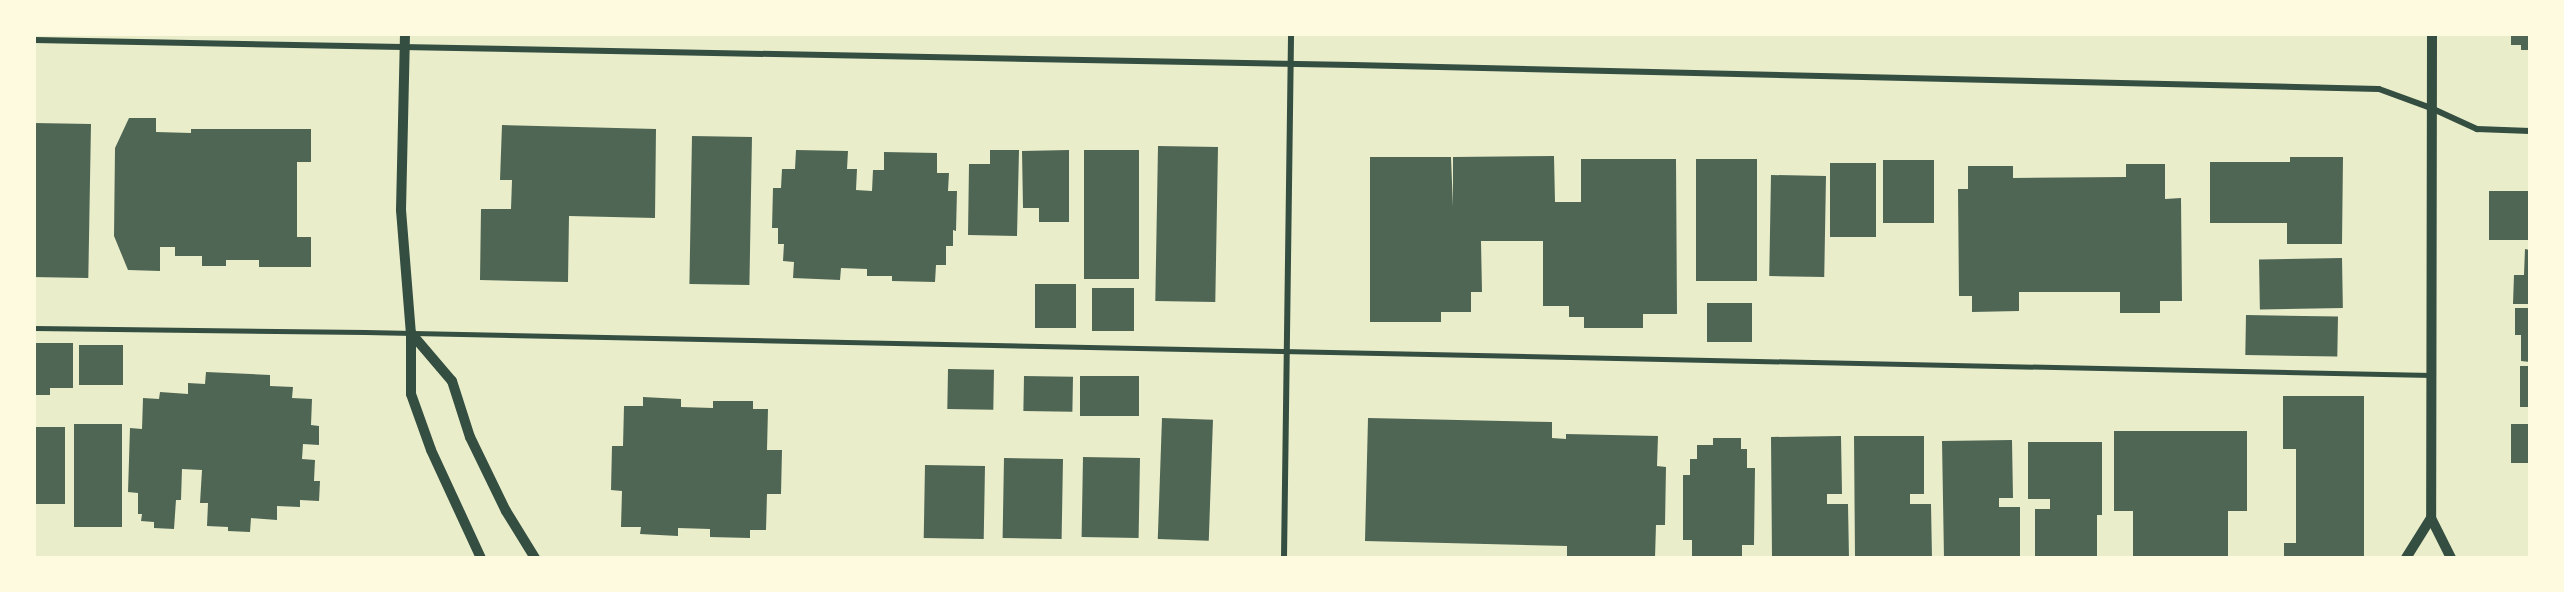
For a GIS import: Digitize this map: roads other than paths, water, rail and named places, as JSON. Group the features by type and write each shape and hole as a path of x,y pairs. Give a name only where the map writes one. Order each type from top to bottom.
{"street":[{"path":"405,34 401,210 411,333 411,394 435,461 481,558"},
{"path":"1284,558 1291,34"},
{"path":"2432,34 2431,518 2451,558"},
{"path":"34,40 1291,64 2379,89 2431,108 2477,129 2529,131"},
{"path":"411,333 452,381 470,437 506,511 535,558"},
{"path":"2406,558 2431,518"}],"lane":[{"path":"34,328 411,333 2432,375"}]}
